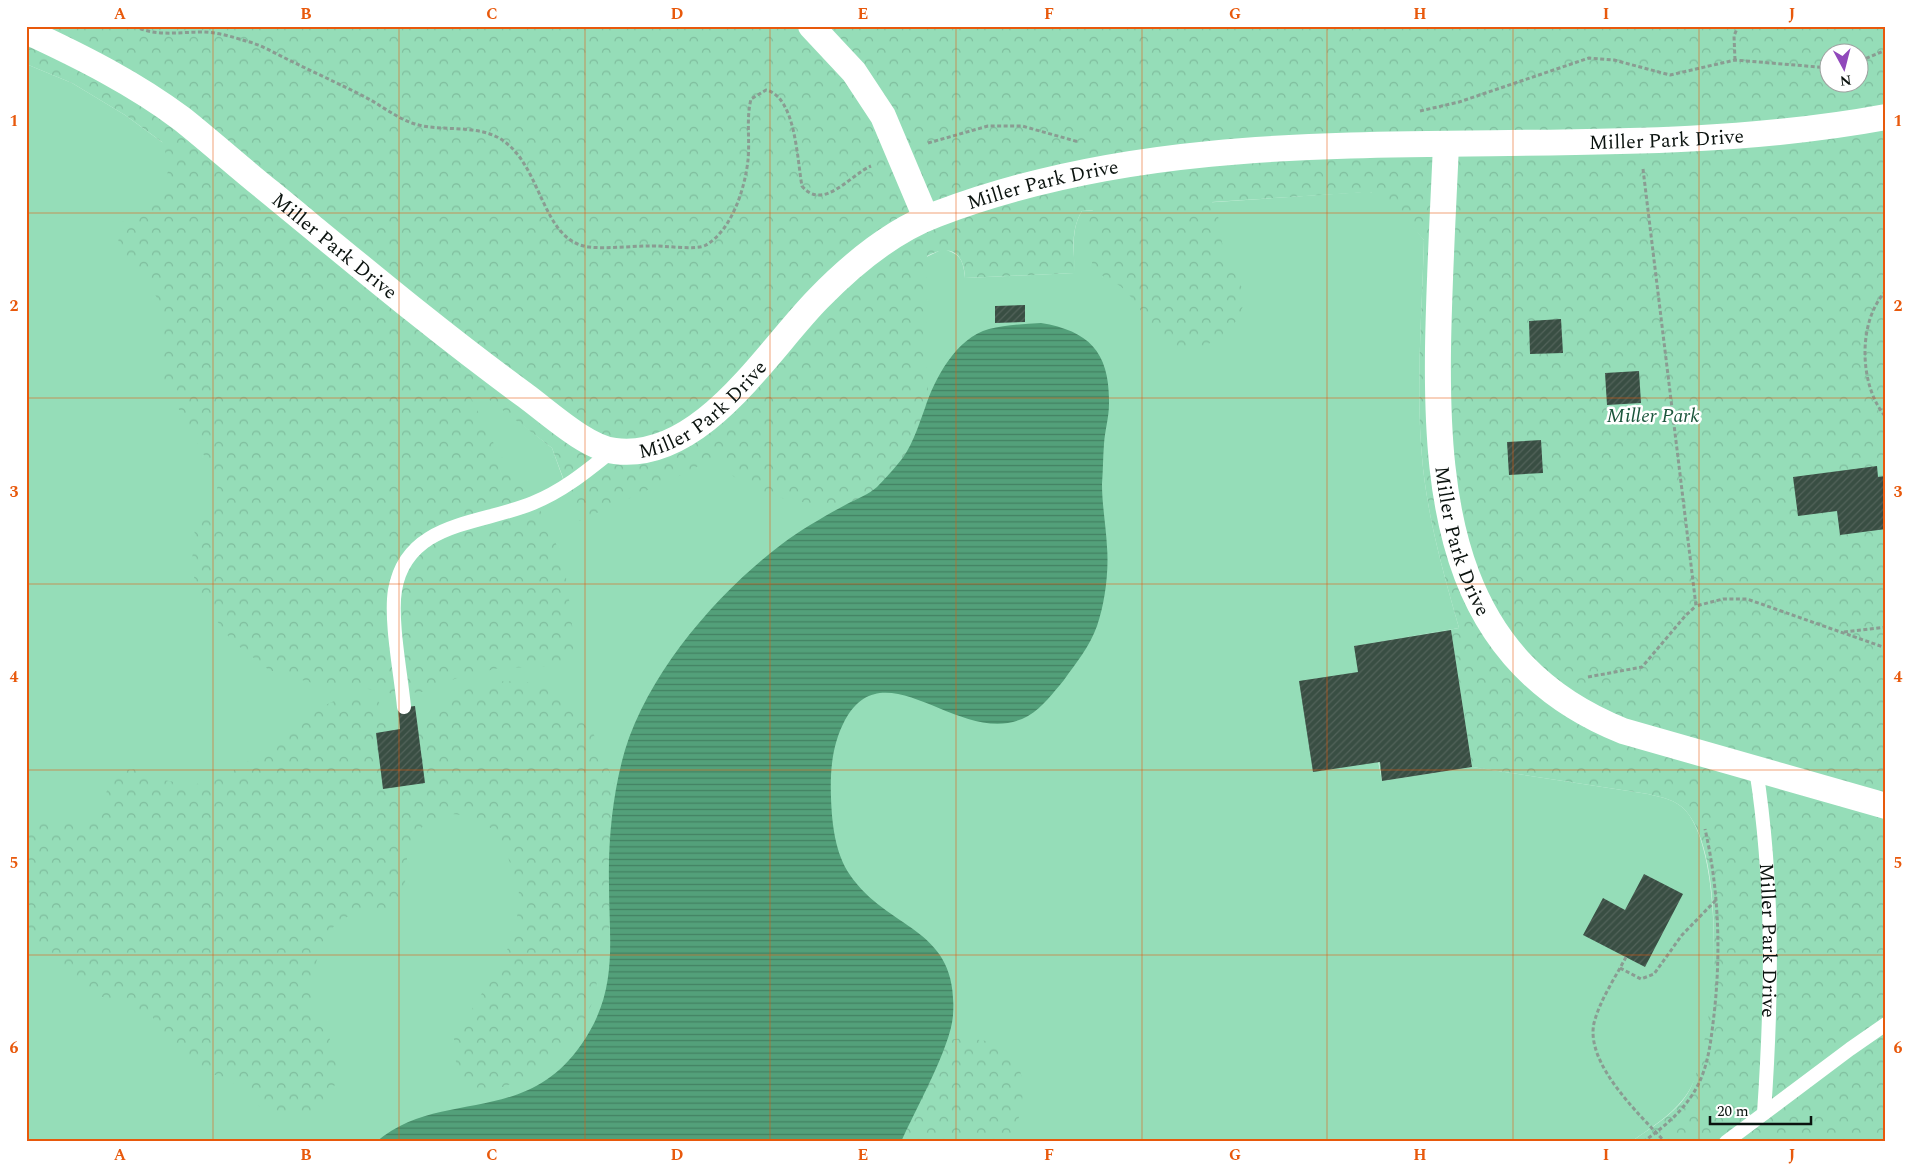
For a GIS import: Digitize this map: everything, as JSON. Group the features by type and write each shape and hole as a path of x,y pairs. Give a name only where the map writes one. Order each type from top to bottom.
{"street":[{"path":"811,26 863,85 883,116 926,218"},
{"name":"Miller Park Drive","path":"26,31 73,53 125,81 179,118 458,347 594,444 612,451 634,451 659,445 690,432 730,398 814,302 851,267 882,243 926,218 995,194 1127,164 1277,147 1446,145 1763,135 1886,117"},
{"name":"Miller Park Drive","path":"1446,145 1438,309 1437,402 1441,473 1460,560 1478,601 1512,653 1540,683 1578,710 1623,731 1886,806"}],"lane":[{"path":"404,707 395,620 395,591 402,565 409,555 423,541 448,529 533,503 566,487 612,451"},
{"name":"Miller Park Drive","path":"1756,769 1765,836 1770,916 1769,1043 1764,1113"},
{"path":"1726,1142 1886,1024"}],"path":[{"path":"134,26 164,34 204,32 248,41 365,97 416,124 472,130 497,136 508,144 527,167 559,230 575,243 588,247 670,245 693,249 704,247 714,240 730,218 744,178 748,162 748,117 751,98 766,90 775,92 781,98 789,114 802,186 807,193 818,196 829,194 867,168 900,154 939,139 988,126 1022,126 1058,137 1086,142"},
{"path":"1735,60 1734,36 1738,26"},
{"path":"1870,57 1886,50"},
{"path":"1412,112 1459,102 1589,58 1614,60 1670,75 1735,60 1820,67"},
{"path":"1640,140 1696,606"},
{"path":"1886,291 1880,297 1873,313 1865,349 1866,366 1872,394 1886,417"},
{"path":"1540,683 1608,675 1642,667 1696,606 1723,599 1747,599 1886,648"},
{"path":"1844,632 1886,627"},
{"path":"1643,1142 1675,1118 1688,1101 1698,1085 1710,1048 1718,980 1716,900 1705,829"},
{"path":"1620,968 1642,979 1654,974 1682,935 1716,900"},
{"path":"1626,957 1609,987 1594,1023 1593,1037 1595,1048 1610,1076 1665,1142"}],"green space":[{"name":"Miller Park","path":"26,26 1886,26 1886,1142 1631,1142 1666,1117 1681,1103 1687,1094 1692,1085 1700,1059 1707,1025 1712,986 1713,904 1708,866 1699,835 1686,811 1678,804 1648,794 1472,767 1382,781 1379,762 1313,772 1299,681 1358,672 1354,646 1459,628 1433,529 1423,468 1419,383 1424,240 1400,213 1379,196 1370,192 1212,202 1218,218 1225,254 1242,287 1243,303 1240,314 1234,324 1225,333 1215,341 1204,346 1192,348 1181,347 1162,337 1128,293 1095,269 1088,251 1087,238 1088,224 1093,210 1082,211 1078,218 1074,233 1075,273 965,278 962,262 959,256 954,253 942,251 927,256 926,356 930,421 924,452 851,512 767,495 752,489 733,476 718,453 692,470 579,521 552,448 461,378 498,452 544,516 560,553 567,582 573,633 573,656 561,666 499,668 457,678 422,692 394,694 368,689 325,687 269,670 231,640 198,595 191,563 196,537 191,521 215,506 218,481 163,380 161,333 163,308 148,283 124,259 118,242 123,221 165,190 169,163 162,142 125,115 72,83 26,64"},
{"path":"26,64 72,83 125,115 196,167 552,448 566,487 916,262 943,249 954,253 960,259 965,278 1074,273 1074,233 1082,211 1365,192 1370,192 1386,199 1394,204 1407,218 1424,240 1419,383 1423,468 1433,529 1459,628 1355,646 1382,781 1472,767 1648,794 1678,804 1686,811 1699,834 1707,866 1712,905 1714,948 1708,1030 1700,1064 1690,1089 1671,1112 1631,1142 26,1142"},
{"path":"506,681 535,683 559,692 588,721 620,796 620,904 606,935 599,961 595,998 581,1025 557,1056 529,1077 503,1087 478,1088 464,1079 456,1062 454,1038 497,969 516,933 519,890 508,857 492,829 473,816 452,814 426,822 408,846 404,895 389,908 357,912 337,922 323,941 312,976 312,1007 327,1032 335,1053 337,1080 327,1102 309,1113 285,1117 259,1106 246,1091 224,1077 203,1072 184,1060 168,1044 152,1016 126,1003 87,993 26,931 26,827 42,817 80,822 94,816 112,781 125,770 140,769 164,780 190,785 214,781 242,766 309,713 334,701 361,696 378,701 389,717 384,747 416,732 428,715 456,695 479,684"},
{"path":"963,1038 993,1043 1007,1051 1016,1062 1021,1073 1023,1086 1020,1114 1012,1142 882,1142 940,1041"}],"shaded area":[{"path":"1041,323 1072,332 1084,339 1094,347 1106,371 1109,409 1104,444 1102,484 1107,547 1107,576 1102,607 1091,640 1052,695 1028,716 1003,723 978,721 904,695 882,693 862,700 845,720 837,739 833,758 832,818 835,838 845,866 866,894 918,933 933,947 945,964 952,986 953,1015 946,1044 901,1142 376,1142 401,1126 427,1116 508,1097 534,1087 558,1070 581,1045 593,1025 607,986 610,947 610,832 614,798 621,766 636,721 668,663 711,610 758,563 798,533 830,513 870,492 885,479 902,459 910,445 929,396 941,372 966,341 989,329"}],"building":[{"path":"1025,305 1025,322 995,323 995,306"},
{"path":"1561,319 1563,353 1530,354 1529,321"},
{"path":"1639,371 1641,403 1607,405 1605,373"},
{"path":"1541,440 1543,473 1509,475 1507,442"},
{"path":"1877,466 1878,477 1886,476 1886,529 1840,535 1837,511 1798,516 1793,477"},
{"path":"1451,630 1472,767 1382,781 1380,762 1313,772 1299,681 1358,672 1354,646"},
{"path":"415,706 425,783 383,789 376,733 400,729 398,708"},
{"path":"1644,874 1683,894 1645,967 1583,935 1603,898 1625,910"}]}
